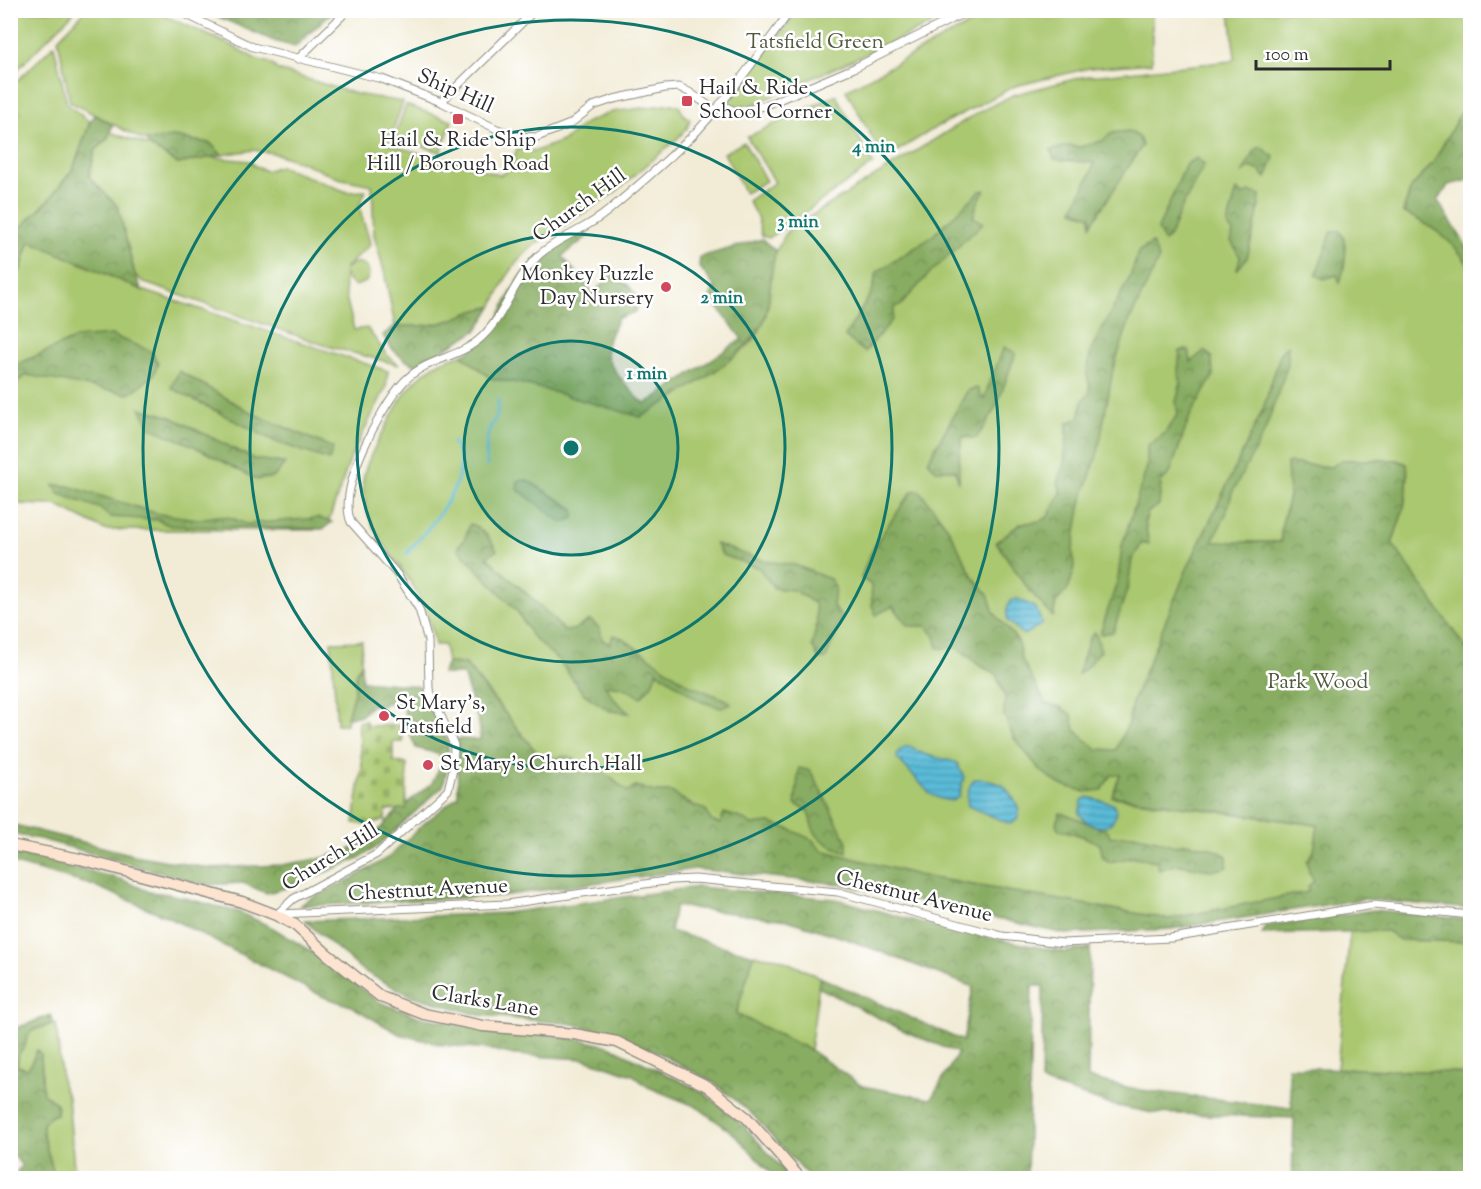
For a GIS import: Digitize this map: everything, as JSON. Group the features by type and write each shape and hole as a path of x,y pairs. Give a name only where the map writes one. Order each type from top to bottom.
{"main road":[{"name":"Clarks Lane","path":"10,845 80,859 242,902 276,915 295,925 381,997 424,1014 483,1026 595,1037 617,1042 707,1086 747,1118 800,1179"}],"street":[{"name":"Ship Hill","path":"177,10 253,47 382,79 441,102 497,129 527,137 537,137 570,124 593,106 665,88 679,87 717,107"},
{"path":"298,59 348,10"},
{"path":"441,102 535,10"},
{"name":"Church Hill","path":"276,915 293,899 377,854 448,790 453,769 453,745 429,689 428,641 419,609 397,574 351,522 347,513 348,491 354,470 387,402 410,374 432,361 466,348 481,339 498,317 522,274 540,254 588,226 608,211 685,142 717,107 791,10"},
{"path":"717,107 737,112 764,106 854,68 970,10"},
{"name":"Chestnut Avenue","path":"276,915 507,904 672,880 695,879 838,892 1002,936 1063,943 1171,938 1374,905 1470,915"}],"green space":[{"path":"246,10 326,10 332,12 295,47 274,41 205,11 238,11 243,14"},
{"name":"Tatsfield Green","path":"958,10 959,12 755,104 738,108 725,103 798,11"},
{"path":"10,11 75,11 11,76 10,76"},
{"path":"85,11 154,11 231,45 256,59 270,63 278,70 356,94 403,102 388,144 444,160 447,158 499,175 509,169 517,149 536,151 565,140 585,123 612,112 672,104 679,106 684,115 690,119 687,128 677,139 614,193 535,244 517,262 506,278 492,307 475,310 438,324 395,326 374,235 372,185 338,178 273,153 253,150 222,155 210,143 143,140 70,102 58,39"},
{"path":"994,11 1152,11 1152,63 1089,68 1015,86 935,128 884,159 846,90"},
{"path":"1230,11 1470,11 1470,90 1460,114 1433,163 1411,188 1403,212 1423,222 1450,242 1470,268 1470,640 1466,650 1392,543 1406,495 1407,464 1397,460 1341,460 1331,467 1288,463 1289,496 1281,529 1281,542 1222,542 1187,605 1112,797 1470,846 1470,903 1336,887 1169,919 921,876 560,782 466,664 447,663 444,645 435,645 428,616 419,597 377,533 366,509 363,488 365,472 379,439 404,394 429,369 450,358 462,355 492,379 525,384 641,417 706,377 748,346 758,334 766,315 770,268 776,251 788,230 979,112 1013,95 1082,77 1231,61 1235,58"},
{"path":"54,45 67,104 90,122 73,169 48,201 15,234 142,290 388,371 386,387 351,457 328,523 314,530 105,530 56,505 11,504 10,123 21,112 11,103 11,87"},
{"path":"1470,90 1470,180 1448,185 1438,201 1467,247 1470,247 1470,268 1450,242 1423,222 1403,212 1411,188 1433,163 1460,114"},
{"path":"836,95 873,164 769,238 762,236 757,217 748,201 775,182 747,137"},
{"path":"406,105 452,121 441,152 394,138"},
{"path":"95,115 113,125 108,137 95,151 89,177 118,207 135,275 142,290 30,241 21,269 11,280 11,237 48,201 73,169 90,122"},
{"path":"1129,131 1139,137 1142,146 1091,225 1091,216 1073,210 1094,163 1054,159 1051,150 1069,146 1080,147 1102,141 1112,133"},
{"path":"110,132 150,146 178,164 208,157 250,161 266,171 280,166 347,192 366,191 360,203 360,209 370,245 345,270 353,263 359,263 366,267 369,275 366,282 355,286 349,282 345,274 346,295 354,330 367,328 387,355 399,365 327,346 145,283 135,275 118,207 89,177 95,151 108,138"},
{"path":"173,137 210,143 222,155 178,164 150,146 146,140"},
{"path":"744,142 766,181 745,193 724,153"},
{"path":"1261,147 1274,157 1266,178 1260,171 1251,167 1243,172 1255,150"},
{"path":"1197,158 1204,165 1170,236 1164,242 1158,229 1186,164"},
{"path":"985,190 978,201 973,217 983,223 927,276 900,306 895,306 892,320 865,352 845,336 872,292 877,272 930,238 980,191"},
{"path":"1237,190 1244,195 1250,192 1260,195 1247,258 1237,270 1240,257 1231,241 1233,232 1227,226"},
{"path":"584,230 588,236 562,256 593,293 612,275 628,285 640,300 635,312 618,318 607,345 607,355 617,374 645,404 742,339 710,297 715,287 699,266 700,257 762,239 776,251 768,306 759,329 747,344 713,373 641,417 525,384 492,379 462,355 486,337 499,318 515,285 536,260"},
{"path":"1332,231 1340,231 1345,249 1345,263 1340,283 1337,275 1324,279 1316,275"},
{"path":"1152,243 1159,259 1129,322 1113,369 1098,452 1081,503 1073,549 1074,571 1068,589 1056,602 1053,617 1029,590 996,542 1020,524 1047,518 1061,493 1058,482 1064,463 1067,423 1079,418 1083,400 1090,392 1087,373 1091,349 1130,277 1139,251"},
{"path":"492,307 476,331 417,365 397,353 383,335 395,326 438,324 475,310"},
{"path":"111,335 151,351 158,363 153,376 129,394 27,375 11,386 11,369 16,365 76,338"},
{"name":"Park Wood","path":"1288,345 1288,364 1264,433 1232,493 1226,514 1212,542 1281,542 1281,529 1289,496 1287,463 1331,467 1341,460 1397,460 1407,464 1406,495 1392,543 1466,649 1470,640 1470,909 1364,899 1171,929 1065,934 840,884 695,869 501,896 300,906 389,857 422,825 458,796 457,739 480,740 479,724 463,674 442,674 447,663 465,664 542,759 568,756 606,774 628,792 636,786 655,792 671,792 692,805 706,810 711,821 720,824 724,813 743,819 752,825 770,823 789,829 813,840 821,850 921,876 1169,919 1308,892 1308,887 1314,880 1307,862 1314,851 1318,825 1112,796 1120,775 1111,775 1102,790 1085,792 1059,784 1041,771 1014,738 1004,715 1005,696 995,673 980,666 958,648 938,648 935,636 926,626 908,626 893,606 876,615 872,605 871,585 861,578 870,555 883,533 912,491 919,490 948,528 973,577 988,594 994,613 1018,641 1021,658 1046,704 1060,707 1072,715 1075,730 1096,749 1116,750 1128,723 1132,703 1186,571 1263,409 1281,352"},
{"path":"1004,347 1016,353 1000,397 984,428 976,438 962,437 959,483 955,470 936,470 928,461 968,390 977,388 983,400"},
{"path":"1189,350 1191,362 1204,351 1212,357 1213,376 1190,416 1170,473 1161,482 1159,505 1148,512 1145,522 1149,545 1142,543 1132,560 1128,587 1113,632 1100,634 1118,579 1122,546 1147,467 1147,446 1164,434 1178,414 1176,402 1181,383 1178,371 1180,351"},
{"path":"179,371 254,414 333,448 329,460 276,442 171,388"},
{"path":"140,408 169,416 254,459 285,463 274,477 257,480 194,446 151,428"},
{"path":"527,480 574,509 574,518 563,523 517,489 518,481"},
{"path":"54,485 68,486 159,514 199,519 218,516 232,518 246,524 318,518 332,522 323,529 171,526 157,520 110,517 99,508 59,494"},
{"path":"470,524 482,531 497,550 487,557 546,611 564,631 573,630 590,620 600,629 602,640 610,644 613,635 622,638 689,685 727,700 731,704 721,708 700,701 657,671 652,684 641,697 622,687 605,685 615,700 629,713 610,711 584,694 559,661 532,636 517,611 459,550 458,546 464,540"},
{"path":"716,544 764,561 795,565 830,579 835,587 833,607 841,616 826,659 819,659 812,646 817,623 815,604 794,590 774,588 759,568 722,555"},
{"path":"1095,632 1101,651 1078,674 1089,639"},
{"path":"362,641 361,665 356,672 354,692 346,724 337,724 331,642"},
{"path":"361,665 362,681 419,686 448,742 449,761 443,786 377,847 359,858 294,886 266,893 243,883 205,885 40,839 11,834 11,824 134,855 208,868 282,865 323,858 365,844 397,811 432,783 444,758 416,748 409,732 403,706 386,702 382,706 372,705 361,716 347,717 354,692 356,672"},
{"path":"366,721 367,726 401,725 403,742 393,742 393,761 407,764 406,809 386,810 385,820 366,825 354,823 362,766 358,722"},
{"path":"799,768 810,771 814,777 847,842 847,852 831,846 820,838 812,827 809,811 795,804"},
{"path":"1060,813 1107,830 1111,837 1133,835 1175,846 1185,843 1212,848 1227,856 1227,867 1209,870 1179,865 1159,870 1157,861 1135,857 1109,862 1103,857 1100,844 1058,829 1056,823"},
{"path":"10,853 39,858 123,880 150,892 169,894 239,912 273,928 314,953 379,1002 423,1018 583,1040 609,1046 703,1092 744,1126 791,1178 776,1178 734,1134 697,1107 648,1087 633,1075 585,1059 515,1055 488,1049 443,1045 399,1034 351,1006 324,997 168,917 95,886 11,863"},
{"path":"697,887 836,899 948,930 1065,952 1090,948 1088,1078 1140,1090 1292,1108 1288,1067 1451,1072 1470,1076 1470,1178 1292,1178 1294,1118 1153,1113 1112,1105 1041,1082 1043,986 1032,986 1027,1178 810,1178 751,1113 714,1083 657,1052 619,1036 574,1024 479,1015 409,995 363,971 305,921 505,913","holes":["675,906 787,920 844,938 973,987 963,1041 820,977 818,987 904,1031 958,1053 931,1099 862,1086 810,1050 736,1014 754,955 670,931"]},
{"path":"1374,910 1470,920 1470,942 1400,940 1387,931 1262,934 1266,926"},
{"path":"1350,931 1387,931 1400,940 1470,942 1470,1076 1451,1072 1337,1068"},
{"path":"754,955 778,958 820,977 810,1050 736,1014"},
{"path":"51,1015 52,1024 33,1030 27,1036 25,1046 19,1053 17,1066 28,1069 37,1050 41,1055 43,1094 56,1103 57,1114 49,1117 43,1124 43,1135 55,1178 11,1178 22,1166 11,1152 11,1030"},
{"path":"56,1023 62,1084 68,1098 75,1178 55,1178 43,1135 43,1123 49,1117 57,1114 56,1103 43,1094 41,1055 28,1069 17,1066 19,1053 25,1046 27,1036 33,1030"}],"water":[{"path":"1018,599 1036,608 1042,624 1024,635 1008,622 1007,616 1010,603"},
{"path":"905,747 912,747 923,754 957,763 964,777 959,796 952,801 930,794 897,758 898,752"},
{"path":"975,779 984,779 1003,785 1019,811 1016,820 1010,824 968,806 968,792"},
{"path":"1087,797 1114,804 1116,810 1114,820 1101,827 1089,823 1079,814 1082,801"}],"waterway":[{"path":"487,466 487,437 497,415 498,400"},
{"path":"406,554 437,517 455,485 460,469 459,455 452,442"}],"place":[{"name":"Hail & Ride School Corner","path":"687,101"},
{"name":"Hail & Ride Ship Hill / Borough Road","path":"458,119"},
{"name":"Monkey Puzzle Day Nursery","path":"666,287"},
{"name":"St Mary's, Tatsfield","path":"384,716"},
{"name":"St Mary's Church Hall","path":"428,765"}]}
